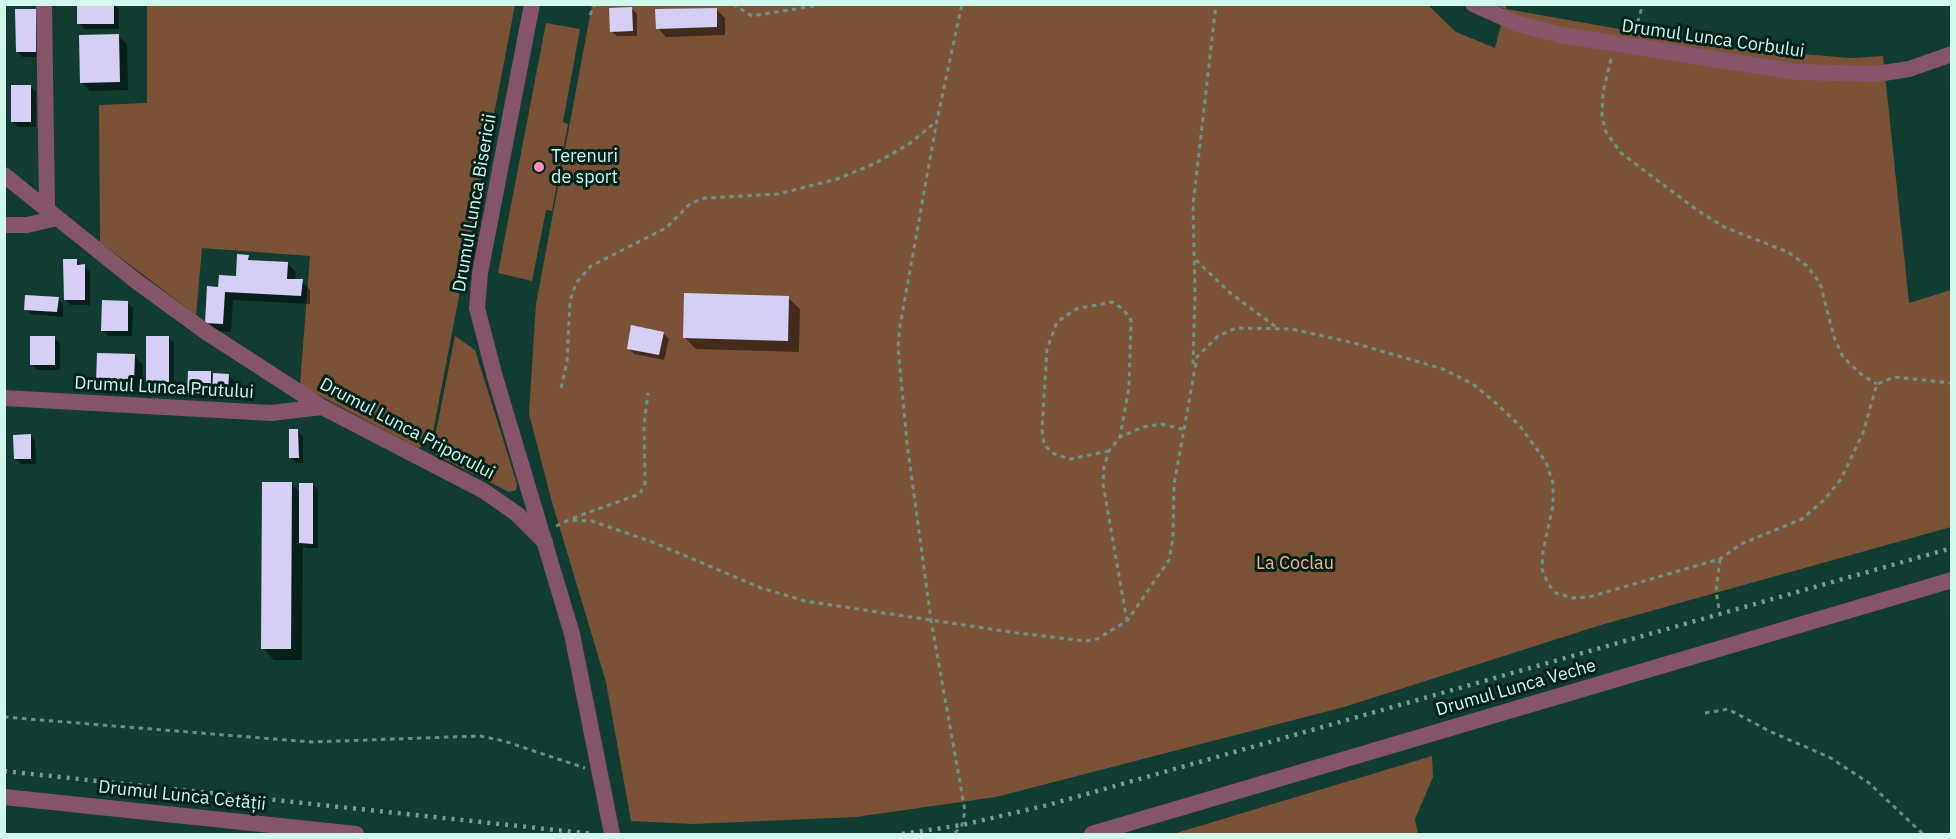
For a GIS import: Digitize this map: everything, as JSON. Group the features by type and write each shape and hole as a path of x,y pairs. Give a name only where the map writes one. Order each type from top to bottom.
{"street":[{"path":"4,225 27,225 52,213 44,4"},
{"name":"Drumul Lunca Bisericii","path":"532,4 481,267 477,308 495,377 547,543"},
{"name":"Drumul Lunca Corbului","path":"1473,4 1496,16 1524,26 1623,46 1797,72 1877,74 1909,69 1952,54"},
{"name":"Drumul Lunca Priporului","path":"4,175 189,319 321,407 484,492 517,514 547,543"},
{"name":"Drumul Lunca Prutului","path":"4,398 271,413 321,407"},
{"path":"547,543 572,634 612,834"},
{"name":"Drumul Lunca Veche","path":"1092,834 1952,580"},
{"name":"Drumul Lunca Cetății","path":"4,797 356,834"}],"path":[{"path":"590,15 595,4"},
{"path":"733,4 752,16 825,4"},
{"path":"955,833 962,825 965,811 931,620 907,443 898,347 937,120 962,4"},
{"path":"569,520 592,521 656,543 778,594 804,601 1086,641 1106,634 1127,621 1168,560 1173,538 1174,485 1186,430 1193,370 1195,259 1193,205 1216,4"},
{"path":"1643,4 1603,92 1602,117 1606,132 1621,153 1697,210 1724,227 1788,252 1807,266 1820,283 1834,337 1843,357 1863,376 1877,384"},
{"path":"561,388 567,362 570,301 576,283 591,266 666,228 691,203 705,198 778,194 837,179 874,164 909,144 928,131 937,120"},
{"path":"1195,259 1229,292 1276,328"},
{"path":"1108,451 1070,459 1052,453 1044,444 1042,430 1047,349 1057,322 1076,309 1112,302 1123,309 1131,320 1129,387 1120,437"},
{"path":"1193,370 1202,350 1218,336 1236,328 1276,328 1354,343 1443,369 1473,384 1520,426 1546,462 1553,483 1553,506 1543,551 1542,568 1548,584 1556,592 1572,598 1589,597 1720,559 1741,544 1802,519 1824,500 1841,479 1863,433 1877,384"},
{"path":"1877,384 1893,377 1952,383"},
{"path":"547,543 554,528 569,520 640,494 645,483 644,425 648,393"},
{"path":"1127,621 1103,484 1108,451 1120,437 1143,427 1161,424 1186,430"},
{"path":"1720,559 1716,591 1720,615"},
{"path":"1705,713 1728,709 1769,731 1829,757 1854,771 1882,793 1923,834"},
{"path":"4,717 311,742 480,736 504,741 600,773"}],"green space":[{"name":"La Coclau","path":"1427,4 1456,32 1495,48 1505,9 1495,5 1506,4 1506,9 1727,48 1851,58 1883,56 1909,303 1951,290 1951,527 1601,625 1344,707 996,797 856,817 693,824 631,821 606,682 552,502 529,414 536,304 592,5"},
{"path":"147,5 515,5 431,442 418,448 300,385 310,256 202,248 196,315 100,242 99,105 147,103"},
{"name":"Terenuri de sport","path":"546,23 580,29 563,122 568,124 552,211 546,210 532,281 498,273"},
{"path":"455,336 475,350 517,484 516,490 509,492 436,455 433,447"},
{"path":"1432,756 1433,777 1415,819 1418,834 1173,834"}],"building":[{"path":"77,4 114,4 114,24 77,24"},
{"path":"632,7 633,31 610,32 609,8"},
{"path":"717,8 717,27 656,29 655,9"},
{"path":"15,9 36,9 36,52 16,52"},
{"path":"119,34 120,82 80,83 79,35"},
{"path":"11,85 31,85 31,122 11,122"},
{"path":"237,254 249,255 248,260 288,262 287,279 303,279 301,296 225,292 223,324 205,323 207,286 218,287 219,275 236,276"},
{"path":"63,259 77,259 77,265 85,264 85,300 64,300"},
{"path":"684,293 789,296 788,341 683,338"},
{"path":"25,295 59,297 57,312 24,310"},
{"path":"102,300 128,301 128,331 101,331"},
{"path":"631,325 664,332 659,355 627,349"},
{"path":"30,336 55,336 55,365 30,365"},
{"path":"146,336 169,336 169,382 146,382"},
{"path":"97,353 135,354 134,384 96,383"},
{"path":"188,371 211,371 211,394 187,393"},
{"path":"213,373 229,374 228,394 212,393"},
{"path":"289,429 298,429 299,458 289,458"},
{"path":"31,434 31,459 14,459 13,435"},
{"path":"262,482 292,482 291,649 261,649"},
{"path":"299,483 313,483 313,544 299,543"}],"railway":[{"path":"902,834 962,825 1048,805 1952,548"},
{"path":"4,771 593,834"}],"place":[{"name":"Terenuri de sport","path":"539,167"}]}
